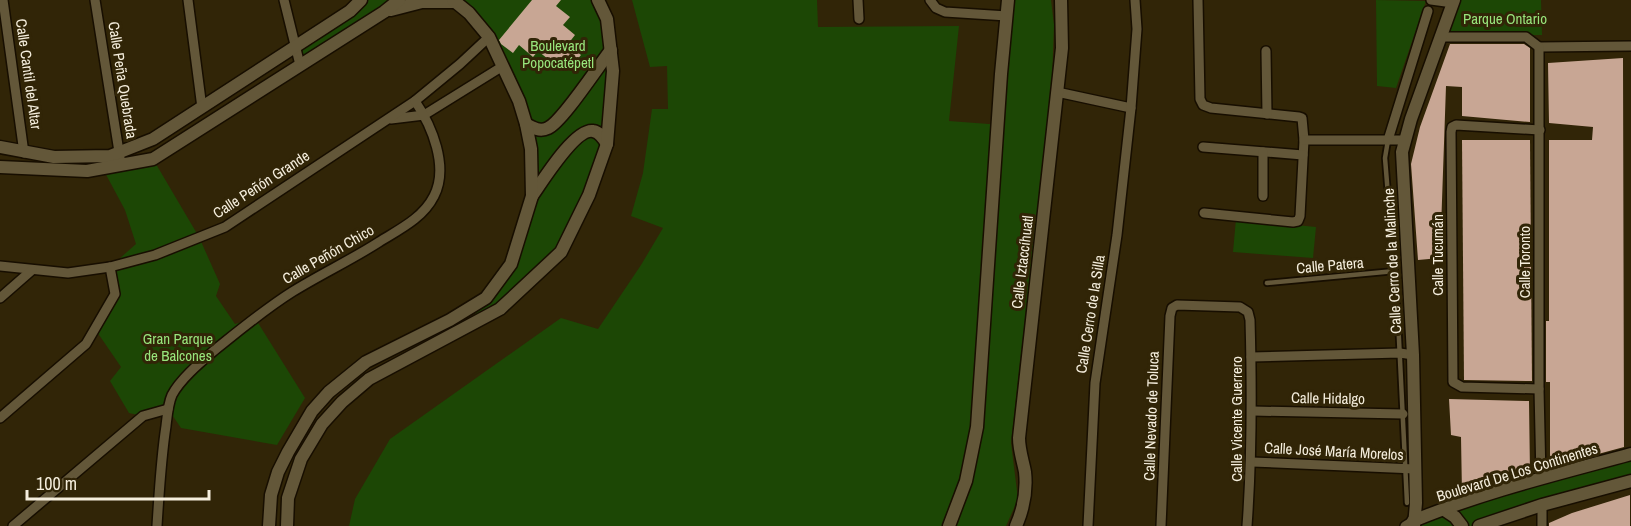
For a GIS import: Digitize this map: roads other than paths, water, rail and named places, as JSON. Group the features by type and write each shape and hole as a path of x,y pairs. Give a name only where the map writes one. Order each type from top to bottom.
{"street":[{"name":"Calle Cantil del Altar","path":"3,0 24,153"},
{"name":"Calle Peña Quebrada","path":"95,0 120,159"},
{"path":"188,0 202,108"},
{"path":"284,0 300,65"},
{"path":"0,147 54,157 110,156 120,159 153,159 384,12 399,0"},
{"path":"287,526 288,498 301,459 322,424 356,389 369,379 500,309 561,252 590,195 608,144 613,71 607,19 598,0"},
{"path":"858,0 859,19"},
{"name":"Calle Iztaccíhuatl","path":"949,526 966,481 977,426 1008,0"},
{"name":"Calle Iztaccíhuatl","path":"1016,526 1021,515 1025,487 1018,438 1062,48 1061,0"},
{"name":"Calle Cerro de la Silla","path":"1089,526 1095,383 1118,235 1137,29 1135,0"},
{"path":"1198,0 1200,99 1203,105 1211,108 1302,118 1304,140 1298,221 1204,213"},
{"path":"1431,0 1454,1"},
{"path":"269,526 271,495 278,472 312,411 329,392 366,362 450,320 486,298 511,264 532,196 531,149 526,124 519,101 489,37 457,1 422,2 384,12"},
{"name":"Calle Cerro de la Malinche","path":"1411,524 1416,503 1410,469 1413,355 1402,157 1405,140 1454,1"},
{"path":"0,167 87,171 120,159 202,108 356,4"},
{"path":"933,4 945,12 1007,16"},
{"name":"Calle Cerro de la Malinche","path":"1388,140 1428,11"},
{"name":"Calle Peñón Grande","path":"0,266 68,273 110,267 155,255 225,227 389,120 415,101 489,37"},
{"path":"1441,37 1526,37 1539,46 1631,46"},
{"name":"Calle Toronto","path":"1539,46 1541,478"},
{"path":"526,124 542,130 557,122 611,50"},
{"path":"1266,51 1267,114"},
{"name":"Calle Peñón Grande","path":"389,120 424,115 503,66"},
{"path":"1057,92 1131,108"},
{"name":"Calle Peñón Chico","path":"157,526 162,451 168,409 172,395 195,367 292,291 358,255 404,226 427,208 435,194 439,178 439,163 436,147 424,115 415,101"},
{"name":"Calle Tucumán","path":"1539,389 1462,387 1453,382 1451,132 1452,127 1456,126 1540,130"},
{"path":"532,196 565,151 583,133 592,130 608,144"},
{"path":"1304,140 1405,140"},
{"path":"1203,147 1303,154"},
{"path":"1263,152 1263,196"},
{"path":"0,418 86,344 115,294 110,267"},
{"path":"0,298 32,270"},
{"name":"Calle Vicente Guerrero","path":"1172,308 1177,305 1240,307 1248,312 1253,411 1247,526"},
{"name":"Calle Nevado de Toluca","path":"1161,526 1169,328 1172,308"},
{"path":"1251,357 1400,353 1413,355"},
{"path":"12,526 143,416 168,409"},
{"name":"Calle Hidalgo","path":"1253,411 1403,414"},
{"name":"Boulevard De Los Continentes","path":"1411,524 1443,509 1541,478 1631,454"},
{"name":"Calle José María Morelos","path":"1252,462 1410,469"},
{"path":"1479,526 1542,505 1631,481"},
{"path":"1542,505 1542,526"},
{"path":"1443,509 1455,517 1462,526"}],"lane":[{"name":"Calle Cerro de la Malinche","path":"1388,140 1385,158 1395,271 1403,414 1410,469 1407,503"},
{"name":"Calle Patera","path":"1267,283 1395,271"}],"park label":[{"name":"Parque Ontario","path":"1505,18"},
{"name":"Boulevard Popocatépetl","path":"558,54"},
{"name":"Gran Parque de Balcones","path":"178,346"}]}
